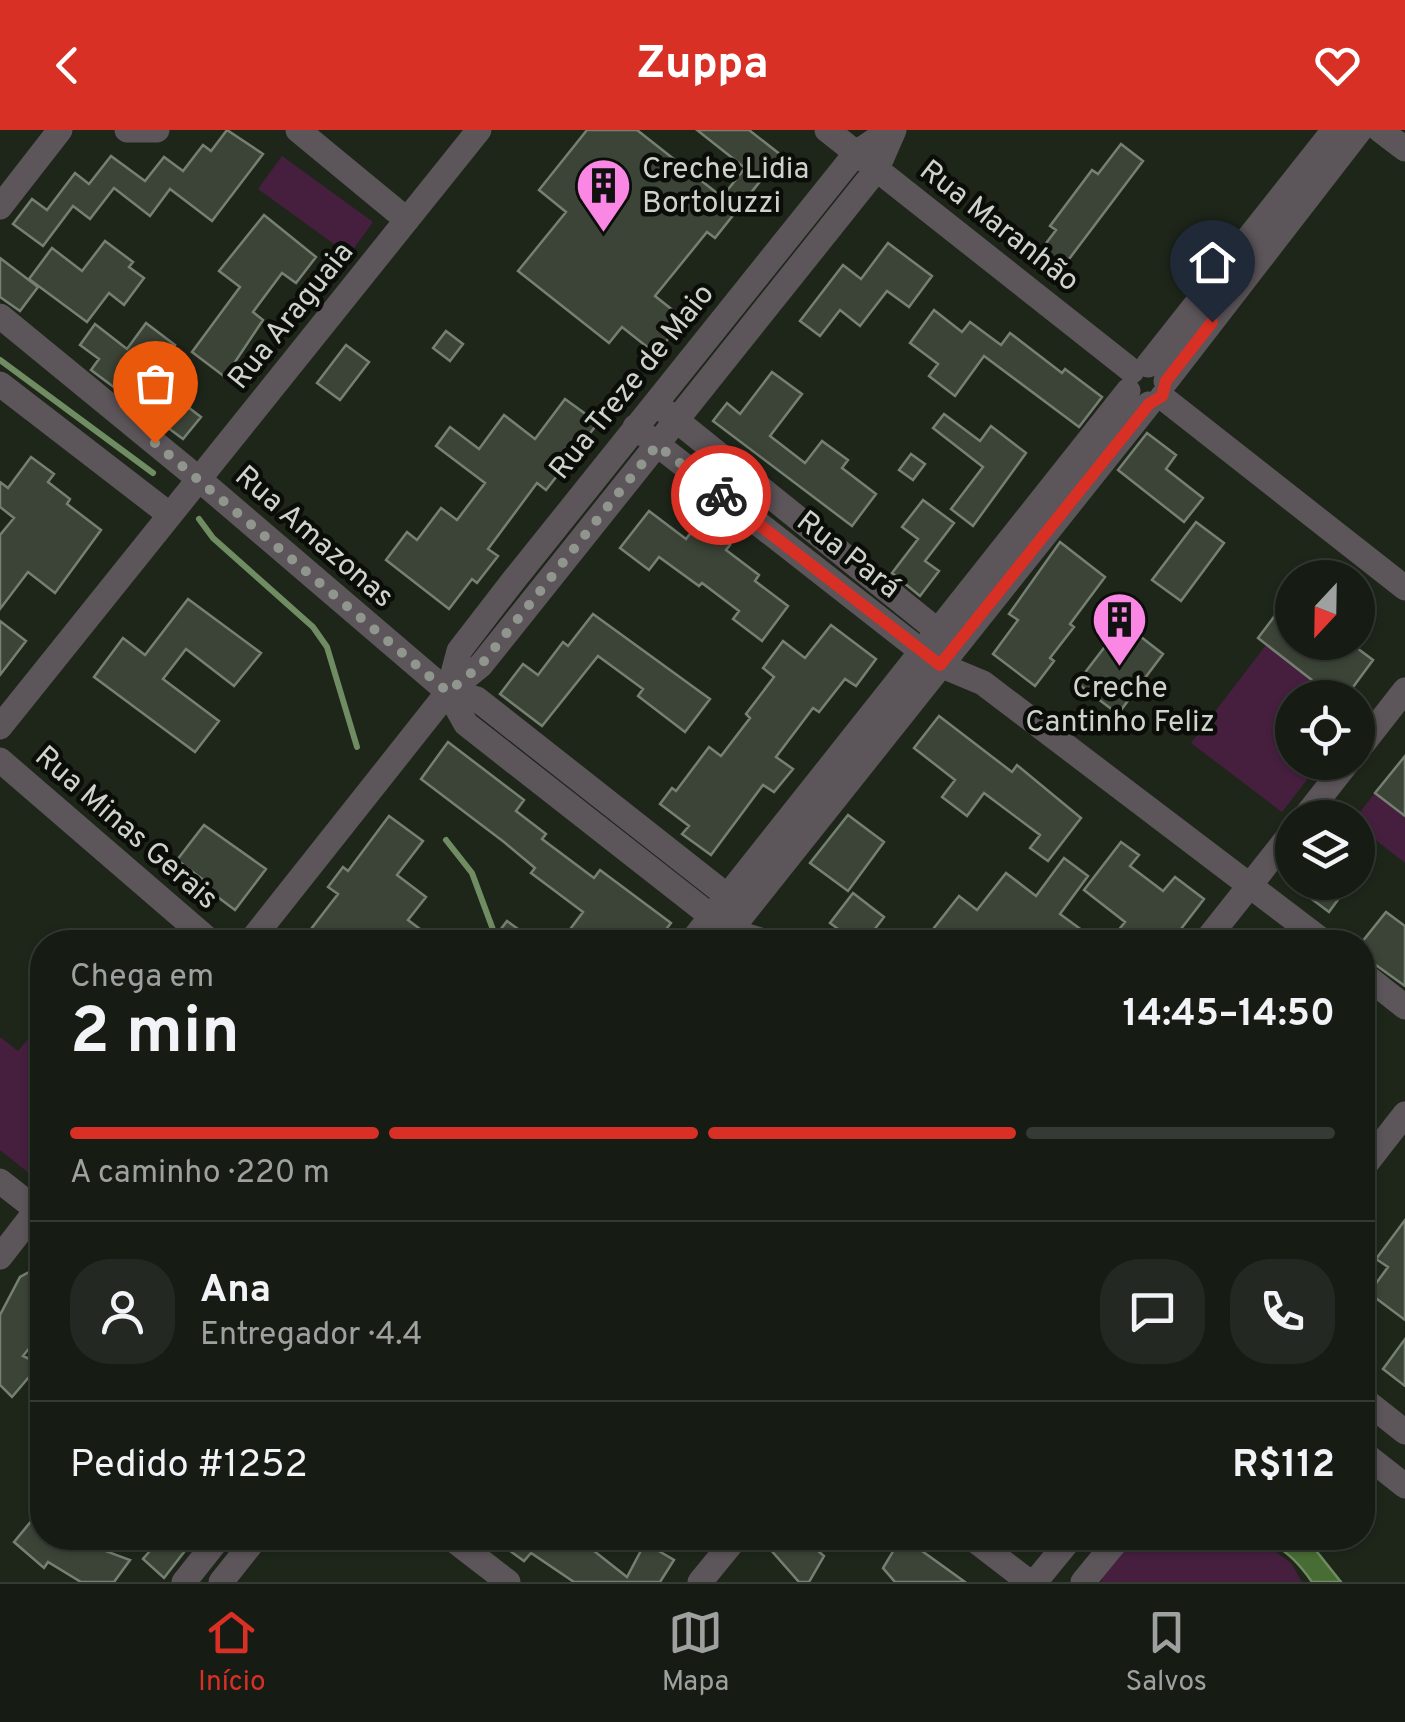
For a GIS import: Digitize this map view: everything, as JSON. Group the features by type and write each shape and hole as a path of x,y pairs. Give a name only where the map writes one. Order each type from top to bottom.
{"street":[{"path":"0,207 60,130"},
{"path":"126,130 157,130"},
{"path":"298,130 407,220"},
{"name":"Rua Araguaia","path":"0,727 479,130"},
{"name":"Rua Maranhão","path":"828,130 1405,588"},
{"name":"Rua Treze de Maio","path":"448,692 459,651 513,581 856,153 892,130"},
{"name":"Rua Treze de Maio","path":"260,930 448,692 481,665 878,170 892,130"},
{"path":"1281,214 1334,130"},
{"path":"727,919 1281,214 1360,130"},
{"path":"1380,130 1405,150"},
{"path":"741,295 764,313"},
{"name":"Rua Amazonas","path":"0,316 448,692 466,724 547,787 624,831"},
{"path":"0,384 170,516"},
{"name":"Rua Pará","path":"654,403 838,551 939,648"},
{"name":"Rua Pará","path":"636,427 822,574 939,648 1309,930"},
{"path":"752,520 772,498"},
{"path":"570,509 592,526"},
{"path":"822,574 838,551"},
{"path":"513,581 534,599"},
{"path":"1375,728 1405,690"},
{"name":"Rua Amazonas","path":"448,692 477,699 564,767 624,831 727,919"},
{"name":"Rua Minas Gerais","path":"0,760 197,930"},
{"path":"547,787 564,767"},
{"path":"1318,800 1334,780"},
{"path":"1215,930 1275,854"},
{"path":"1375,983 1405,1007"},
{"path":"1375,1152 1405,1114"},
{"path":"0,1182 30,1202"},
{"path":"0,1257 30,1222"},
{"path":"1375,1408 1405,1432"},
{"path":"1375,1462 1405,1486"},
{"path":"184,1582 209,1550"},
{"path":"221,1582 246,1550"},
{"path":"467,1550 508,1582"},
{"path":"700,1582 726,1550"},
{"path":"988,1550 1032,1582 1060,1550"},
{"path":"1083,1582 1108,1550"}],"shaded area":[{"path":"282,156 373,222 349,255 258,189"},
{"path":"1266,645 1275,652 1275,660 1286,660 1312,680 1275,680 1275,780 1307,780 1291,800 1275,800 1275,807 1191,743"},
{"path":"1375,793 1405,816 1405,863 1375,839 1375,800 1369,800"},
{"path":"30,1036 30,1174 0,1150 0,1037 18,1051"},
{"path":"1120,1550 1273,1550 1291,1563 1302,1582 1101,1582 1104,1570"},
{"path":"1281,1550 1316,1550 1341,1582 1312,1582"}],"building":[{"path":"227,130 263,154 212,221 170,189 150,216 114,188 90,219 73,206 43,246 13,224 32,199 47,210 75,173 89,184 111,156 145,181 164,157 183,171 203,145 211,151"},
{"path":"587,130 637,130 722,197 745,168 697,130 749,130 781,155 715,238 707,232 655,296 684,319 656,354 622,327 609,343 518,271 566,212 539,190"},
{"path":"1121,144 1143,161 1057,275 1035,258 1056,230 1050,226 1092,170 1098,174"},
{"path":"264,215 316,257 296,283 282,273 253,312 263,320 225,377 192,352 240,287 219,271"},
{"path":"105,241 133,262 129,267 144,278 124,305 109,293 87,322 29,279 52,248 82,271"},
{"path":"888,243 932,276 909,307 887,291 860,326 840,310 820,336 800,321 843,265 861,279"},
{"path":"0,258 38,287 20,311 0,297"},
{"path":"934,310 962,332 970,322 1001,345 1010,333 1062,373 1065,369 1102,397 1079,427 984,356 955,396 929,376 938,364 910,343"},
{"path":"146,323 175,345 150,378 201,417 183,439 91,370 99,359 80,345 95,324 127,349"},
{"path":"446,331 463,344 450,361 433,348"},
{"path":"346,345 369,362 340,400 317,383"},
{"path":"772,372 802,394 770,436 805,463 822,441 848,460 842,468 876,494 852,526 713,421 727,403 740,414"},
{"path":"565,399 598,423 546,490 537,483 488,549 498,556 477,583 472,579 449,609 386,560 407,532 417,540 441,508 457,520 485,483 436,446 450,427 479,449 504,415 535,439"},
{"path":"944,414 980,441 991,426 1026,453 973,526 951,509 983,467 933,428"},
{"path":"1147,433 1176,455 1166,469 1203,498 1184,522 1118,470"},
{"path":"911,454 925,464 913,480 899,470"},
{"path":"31,457 54,474 48,482 70,499 67,504 101,530 55,593 28,572 0,609 0,535 14,518 0,507 0,482 8,488"},
{"path":"923,500 954,523 925,561 939,571 920,596 892,573 918,539 902,527"},
{"path":"649,511 686,539 699,522 730,545 726,550 759,575 755,581 788,606 762,641 733,619 739,611 702,583 699,586 659,557 649,570 620,548"},
{"path":"1196,522 1224,543 1181,601 1152,580"},
{"path":"1060,542 1105,577 1070,624 1074,627 1035,686 993,654 1018,620 1009,614"},
{"path":"188,599 261,653 234,686 186,649 163,679 219,721 195,752 94,677 123,638 145,655"},
{"path":"593,614 710,699 685,732 638,696 643,689 598,656 542,726 500,694 523,664 538,675 563,642 568,646"},
{"path":"1275,616 1275,651 1258,638"},
{"path":"0,621 26,641 0,675"},
{"name":"Creche Cantinho Feliz","path":"1123,623 1163,654 1118,714 1077,683"},
{"path":"831,625 876,659 856,686 845,679 819,712 813,708 776,757 793,769 774,792 763,785 711,855 682,834 689,826 660,804 672,788 676,791 709,747 721,756 750,718 746,714 774,677 763,668 783,641 805,658"},
{"path":"1286,660 1373,660 1358,680 1312,680"},
{"path":"939,716 1012,772 1017,765 1081,818 1048,861 1030,848 1040,835 984,793 967,816 942,797 955,780 914,748"},
{"path":"448,742 524,800 516,811 546,834 542,839 594,878 600,870 671,923 665,930 570,930 583,912 531,873 535,868 504,842 421,779"},
{"path":"1405,756 1405,816 1375,793"},
{"path":"848,815 884,842 848,891 810,863"},
{"path":"389,816 423,841 397,875 426,897 408,920 419,930 310,930 338,894 328,887 343,867 348,871"},
{"path":"204,825 266,869 235,910 199,883 202,879 177,860"},
{"path":"1121,842 1139,855 1130,866 1163,891 1175,877 1204,899 1180,930 1119,930 1125,922 1084,890"},
{"path":"1064,858 1088,876 1060,914 1082,930 932,930 959,896 977,910 1006,873 1036,896"},
{"path":"853,893 884,917 874,930 840,930 830,923"},
{"path":"1313,900 1338,900 1329,912"},
{"path":"1386,912 1405,926 1405,986 1375,964 1375,930 1372,930"},
{"path":"507,921 519,930 500,930"},
{"path":"1405,1220 1405,1320 1375,1298 1375,1285 1388,1267 1376,1259"},
{"path":"30,1272 30,1347 23,1356 30,1359 30,1376 12,1397 0,1385 0,1315 20,1277"},
{"path":"1405,1339 1405,1386 1383,1369"},
{"path":"30,1523 30,1550 103,1550 130,1560 114,1582 81,1582 48,1562 44,1568 14,1542"},
{"path":"151,1550 184,1552 164,1578 143,1559"},
{"path":"509,1550 593,1550 627,1577 641,1550 657,1550 674,1560 660,1582 574,1582 531,1553 524,1561"},
{"path":"771,1550 817,1550 824,1556 809,1582 799,1582"},
{"path":"894,1550 921,1550 965,1582 895,1582 883,1568"}],"waterway":[{"path":"0,360 153,473"},
{"path":"199,519 213,538 313,627 327,647 357,747"},
{"path":"446,840 472,873 493,930"}],"way so far":[{"path":"155,443 448,692 481,665 657,445 721,495"}],"place":[{"name":"Creche Lidia Bortoluzzi","path":"603,234"},
{"name":"Creche Cantinho Feliz","path":"1120,668"}],"route":[{"path":"721,495 940,665 1149,404 1162,396 1166,381 1212,322"}]}
